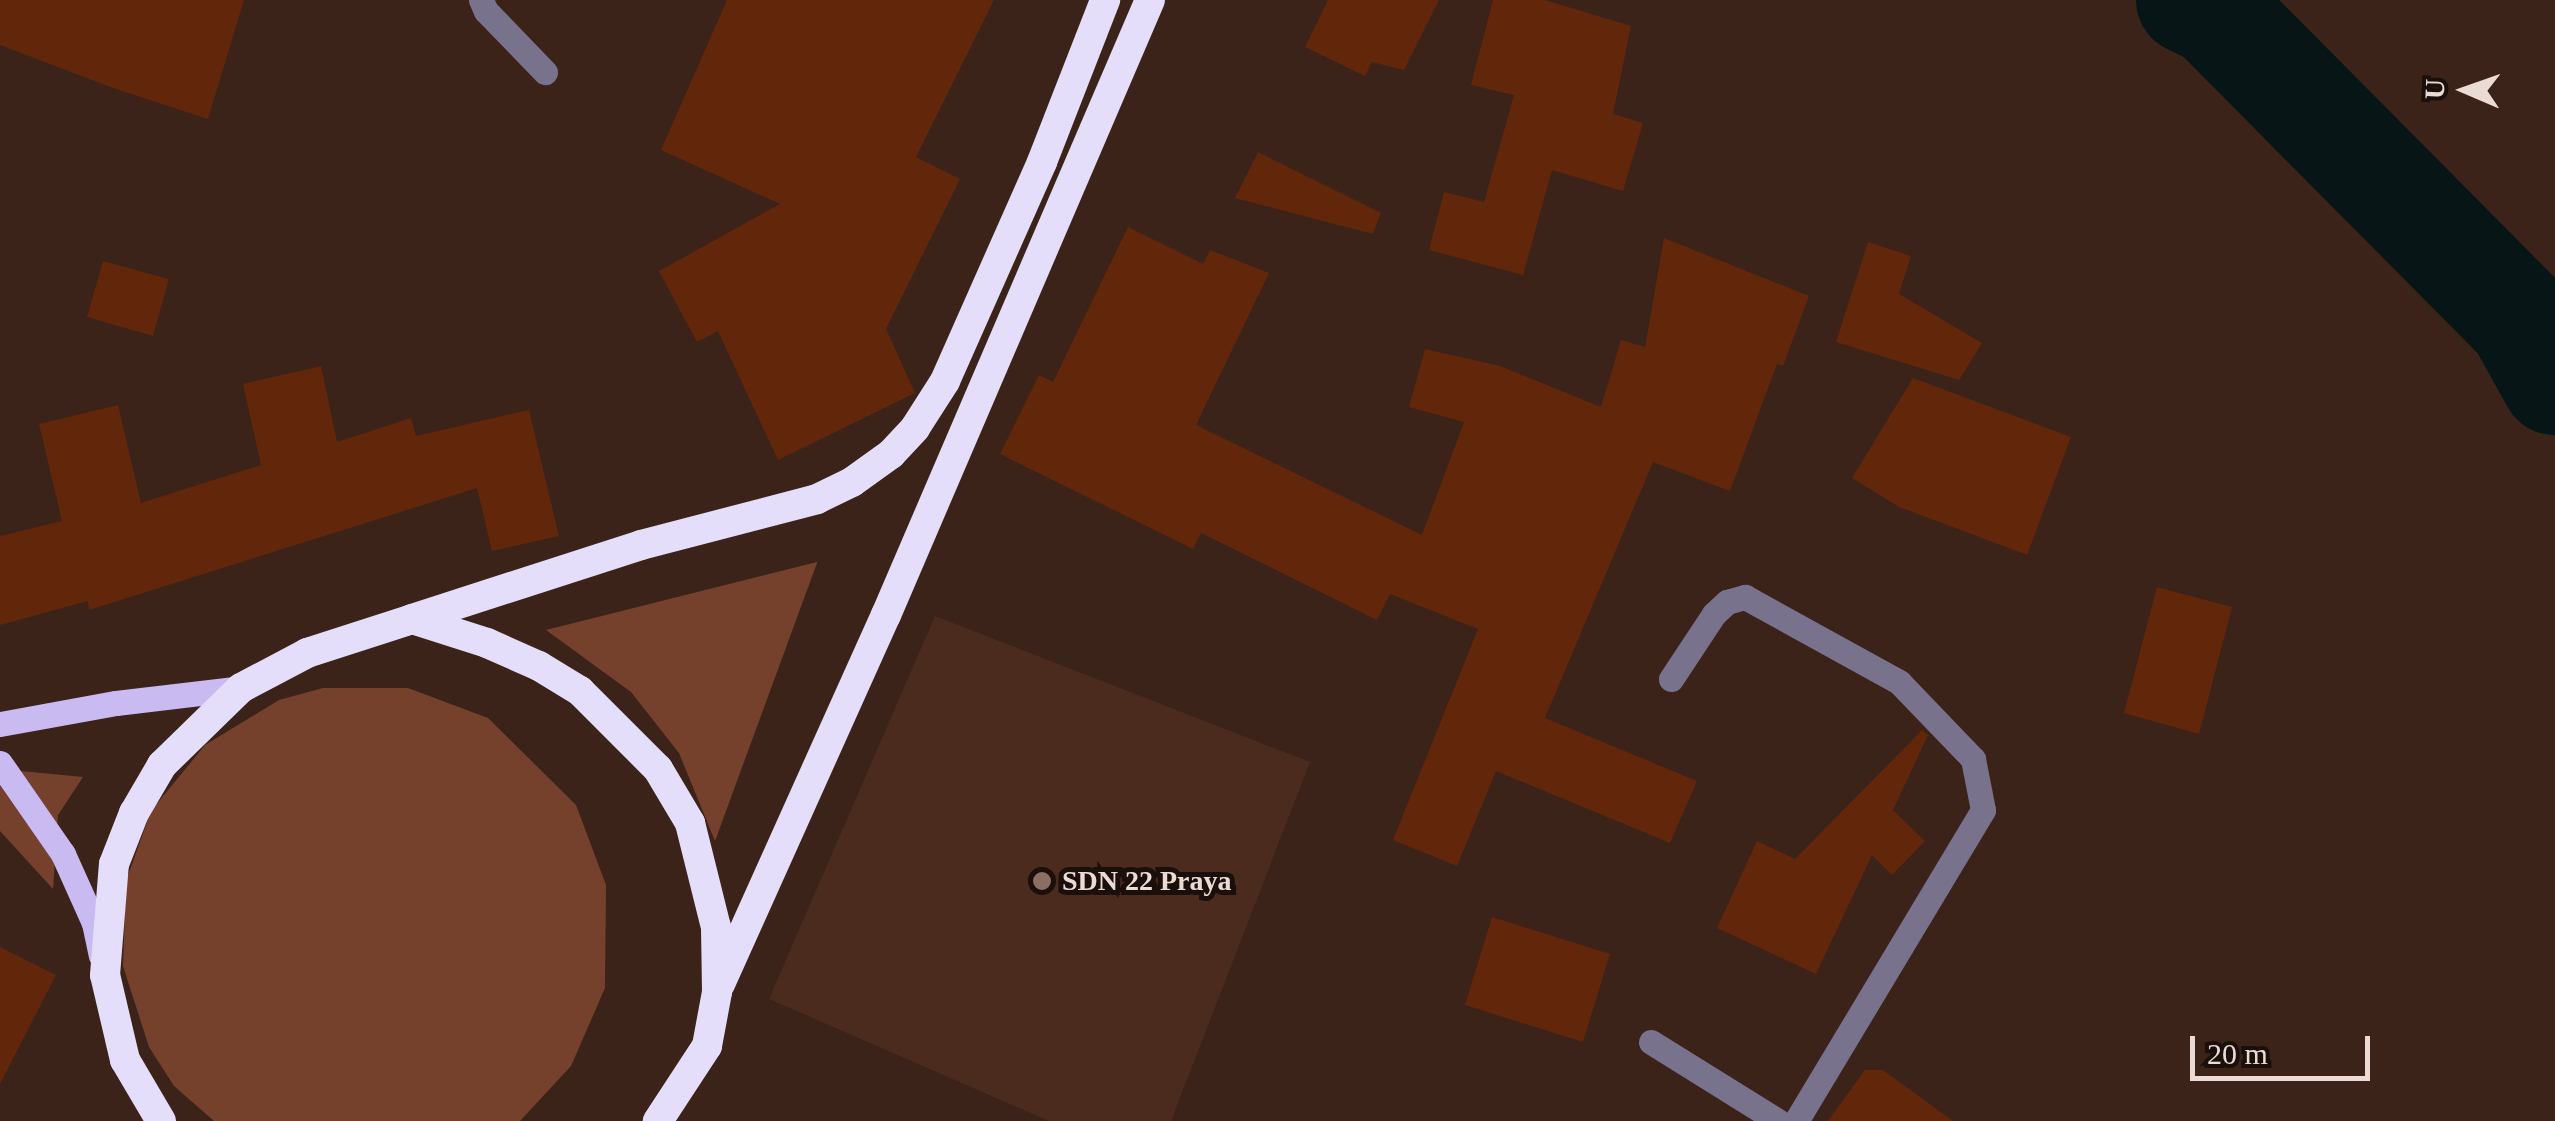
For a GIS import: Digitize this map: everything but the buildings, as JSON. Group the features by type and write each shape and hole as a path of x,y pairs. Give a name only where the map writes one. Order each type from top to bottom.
{"highway":[{"path":"162,1121 126,1060 104,975 114,864 134,814 162,765 241,688 307,653 641,546 817,499 892,454 915,428 945,382 1042,162 1105,0"},
{"path":"717,992 886,616 1150,0"},
{"path":"412,619 487,643 580,691 658,769 690,823 716,927 717,992 707,1046 658,1121"}],"main road":[{"path":"0,724 116,703 241,688"},
{"path":"0,763 63,854 94,923 104,975"}],"street":[{"path":"481,0 486,11 545,72"},
{"path":"1671,679 1714,614 1727,602 1745,597 1900,682 1972,758 1983,810 1796,1121"},
{"path":"1650,1042 1778,1121"}],"shaded area":[{"path":"817,562 715,841 679,753 631,692 546,630"},
{"name":"SDN 22 Praya","path":"935,616 1310,762 1171,1121 1049,1121 769,999"},
{"path":"323,688 408,688 488,718 576,805 606,885 605,988 571,1066 520,1121 214,1121 174,1086 149,1047 123,966 126,881 151,811 205,745 279,700"},
{"path":"0,769 83,777 58,815 53,889 0,831"}],"waterway":[{"path":"2190,0 2215,12 2521,320 2555,381"}],"place":[{"name":"SDN 22 Praya","path":"1042,881"}]}
